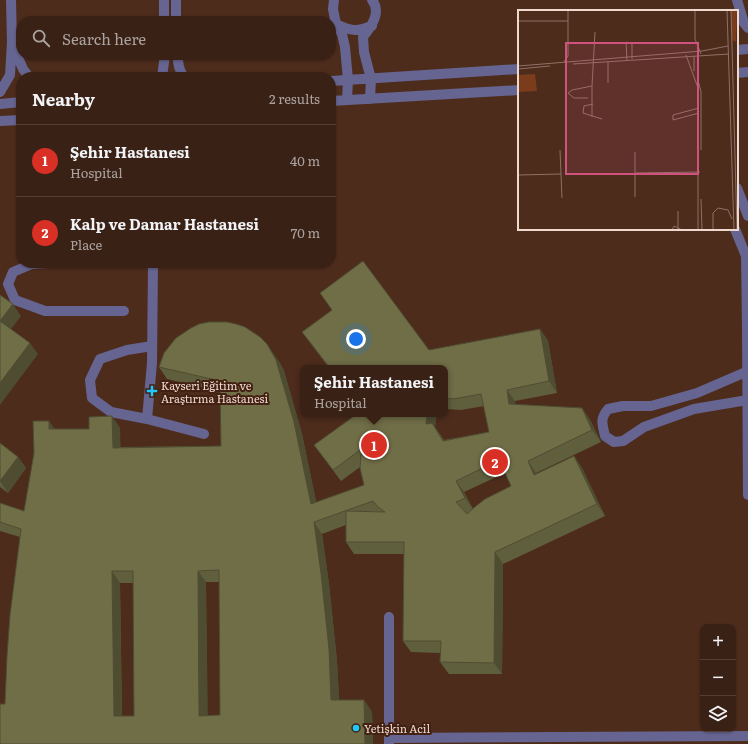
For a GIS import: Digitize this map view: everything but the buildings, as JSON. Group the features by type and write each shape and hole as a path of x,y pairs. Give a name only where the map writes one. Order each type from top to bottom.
{"lane":[{"path":"0,92 10,76 12,42 11,0"},
{"path":"164,0 164,16"},
{"path":"176,0 176,16"},
{"path":"334,0 332,9 334,16"},
{"path":"370,99 371,78 364,52 363,37 372,26 375,17 375,4 372,0"},
{"path":"737,0 744,23 748,28"},
{"path":"336,24 346,29 356,30 361,30 372,26"},
{"path":"336,24 342,34 345,47 348,80 347,100"},
{"path":"12,42 16,51"},
{"path":"738,50 748,49"},
{"path":"20,60 26,72"},
{"path":"163,72 164,60"},
{"path":"177,60 181,72"},
{"path":"336,81 518,69"},
{"path":"738,73 748,72"},
{"path":"336,101 518,90"},
{"path":"0,104 16,102"},
{"path":"0,121 16,120"},
{"path":"738,191 748,216"},
{"path":"735,230 746,256 748,495"},
{"path":"22,268 13,272 8,284 15,300 45,311 124,311"},
{"path":"147,419 152,363 153,268"},
{"path":"152,346 127,350 100,359 90,380 92,398 111,412 147,419 204,434"},
{"path":"748,371 697,393 650,406 623,406 608,409 602,416 602,425 605,436 614,442 623,440 644,427 694,409 748,400"},
{"path":"389,617 389,741 748,736"}],"place":[{"name":"Kayseri Eğitim ve Araştırma Hastanesi","path":"152,391"},
{"name":"Şehir Hastanesi","path":"374,445"},
{"name":"Kalp ve Damar Hastanesi","path":"495,462"},
{"name":"Yetişkin Acil","path":"356,728"}]}
